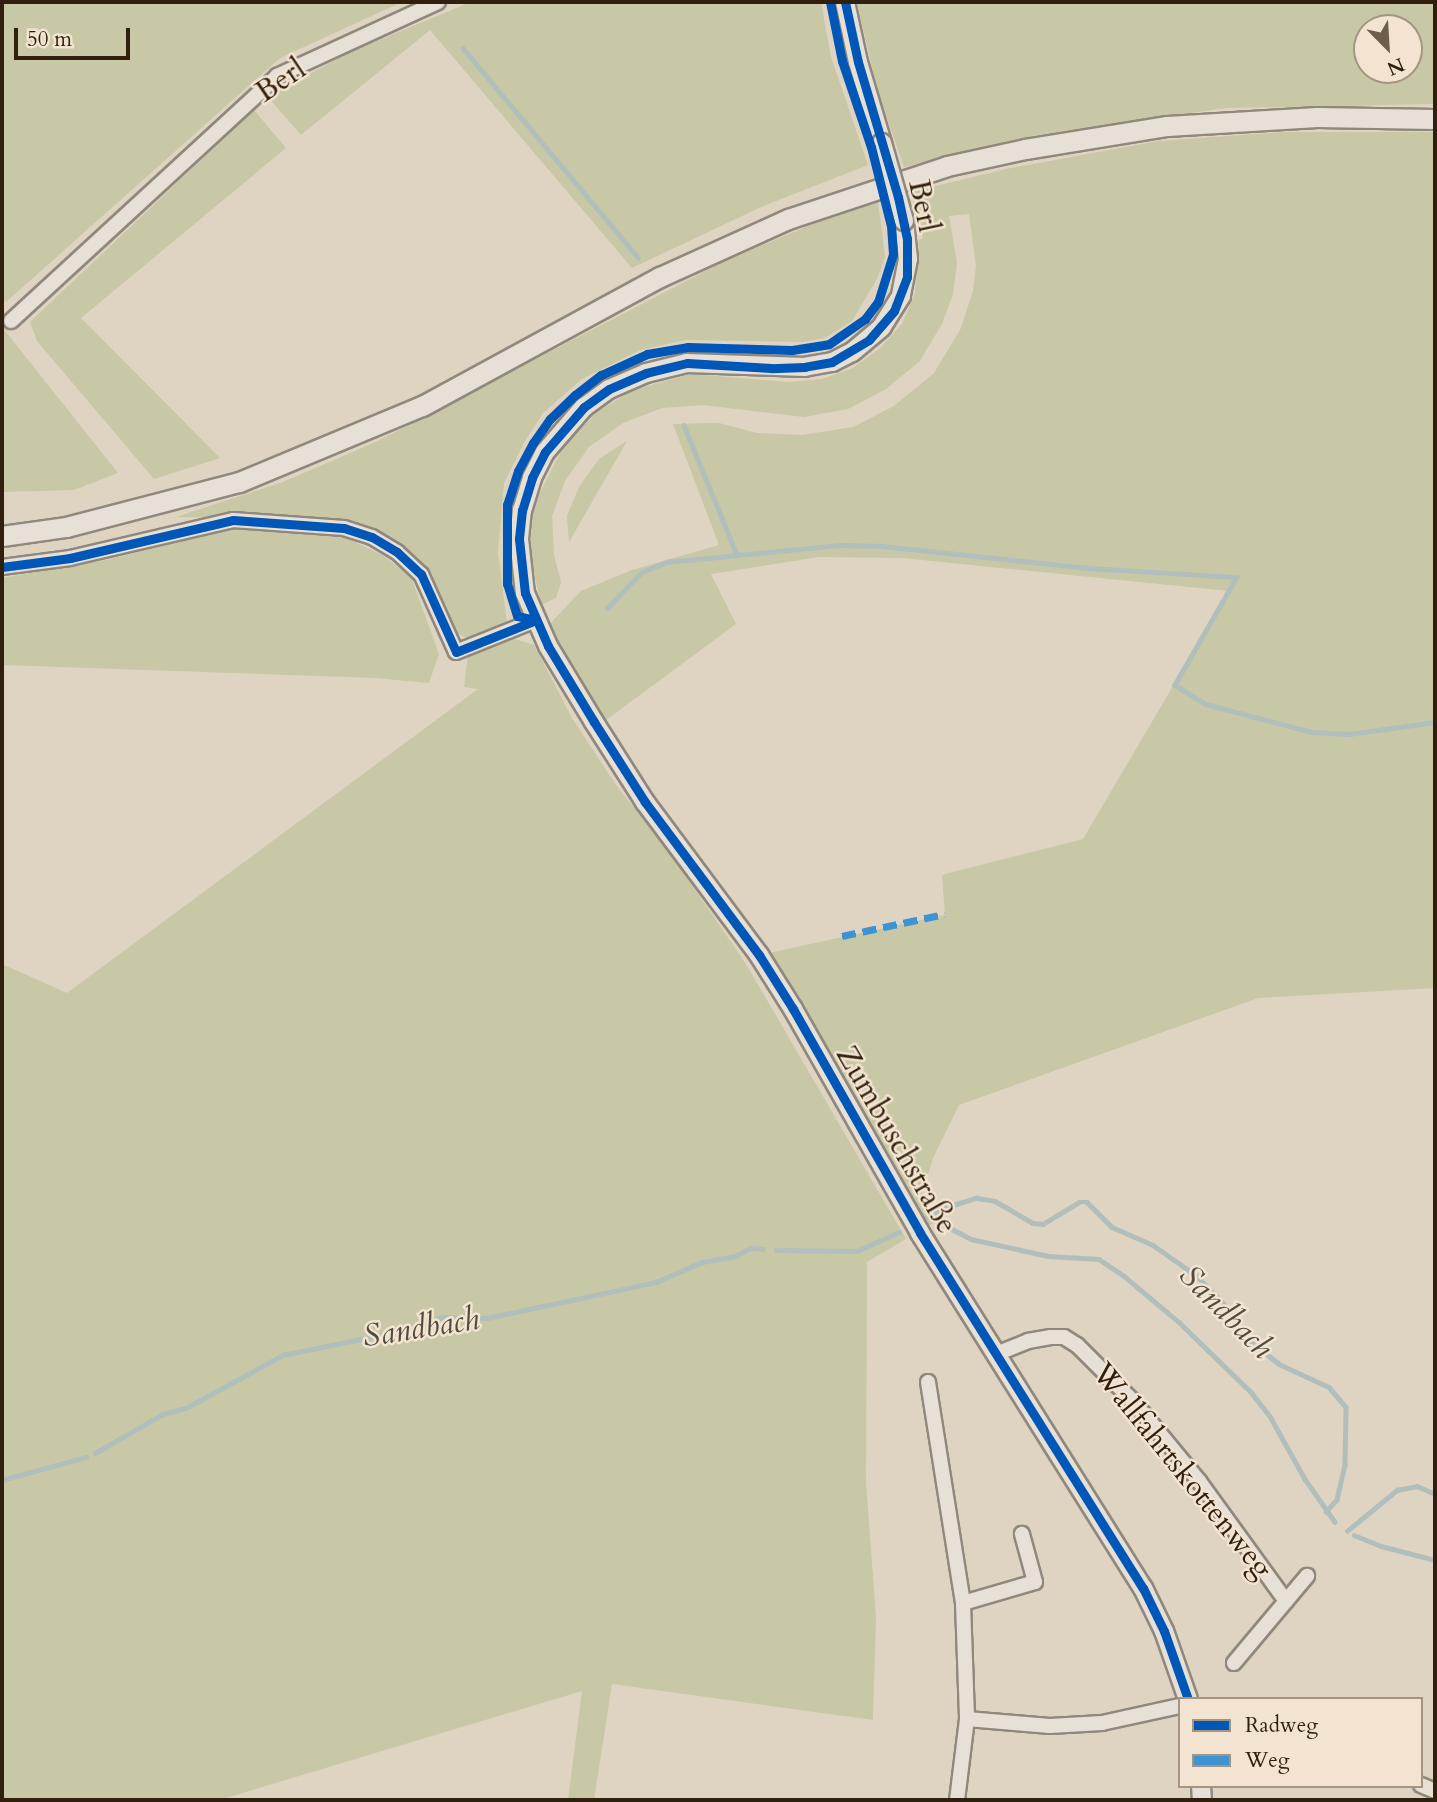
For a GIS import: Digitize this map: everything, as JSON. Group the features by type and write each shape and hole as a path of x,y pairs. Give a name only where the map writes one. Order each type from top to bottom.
{"main road":[{"path":"2,536 66,527 239,482 422,406 660,277 788,219 947,166 1025,149 1167,127 1317,117 1435,119"}],"street":[{"name":"Berl","path":"11,321 276,76 438,2"},
{"name":"Berl","path":"536,620 525,593 521,567 522,510 532,478 545,452 584,407 609,389 646,373 687,363 806,368 832,362 852,352 882,327 901,296 908,259 904,221 858,62 845,2"},
{"path":"2,568 70,558 233,520 344,528 372,537 397,552 421,574 456,652 536,620"},
{"name":"Zumbuschstraße","path":"536,620 562,671 645,802 759,955 793,1009 920,1233 1143,1588 1164,1632 1187,1697"},
{"name":"Wallfahrtskottenweg","path":"996,1354 1028,1341 1051,1337 1064,1337 1077,1345 1133,1401 1199,1481 1286,1601"},
{"path":"928,1382 946,1451 963,1603 967,1719 957,1800"},
{"path":"963,1603 1035,1582 1022,1534"},
{"name":"Wallfahrtskottenweg","path":"1234,1662 1307,1576"},
{"path":"967,1719 1050,1726 1102,1723 1178,1706"}],"green space":[{"path":"2,2 402,2 280,58 6,302 2,297"},
{"path":"471,2 821,2 831,57 868,165 761,207 632,268 430,30 301,135 267,96 355,50"},
{"path":"857,2 1435,2 1435,104 1226,108 1037,135 904,167 877,90"},
{"path":"254,110 286,148 81,318 220,458 154,479 37,341 30,322"},
{"path":"1285,132 1435,132 1435,988 1258,998 959,1105 933,1158 921,1198 940,1219 927,1227 764,954 945,915 942,875 1083,839 1229,591 903,558 819,557 711,574 736,624 602,723 549,625 581,591 632,570 719,545 673,424 719,423 757,433 802,435 853,427 894,406 934,373 961,328 973,291 976,266 969,214 949,216 957,263 953,294 942,324 919,362 886,389 848,409 804,417 703,405 662,408 623,423 589,447 565,481 552,516 554,555 561,582 556,598 541,605 530,552 533,507 560,453 597,412 633,390 691,374 789,382 822,379 853,368 880,348 902,324 915,293 919,240 923,238 911,192 1006,169 1158,141"},
{"path":"878,202 885,257 877,279 852,321 825,338 803,342 686,340 640,350 582,379 543,413 504,483 498,553 507,623 468,638 455,633 428,570 406,549 375,529 334,519 176,517 283,482 378,441 725,261 832,216"},
{"path":"2,327 118,473 74,490 2,492"},
{"path":"627,441 569,542 567,516 579,487 599,459"},
{"path":"232,529 342,536 382,555 411,577 439,654 429,683 375,678 2,665 2,578 102,561"},
{"path":"515,639 534,645 572,718 616,785 670,853 746,964 906,1239 867,1262 866,1483 876,1617 873,1720 612,1684 594,1800 568,1800 582,1691 219,1800 2,1800 2,964 67,993 478,689 464,687 468,654"}],"waterway":[{"path":"463,48 638,257"},
{"path":"684,425 737,555"},
{"path":"607,608 642,572 667,562 841,545 882,546 1088,568 1237,577 1175,685 1206,704 1311,732 1349,734 1435,722"},
{"name":"Sandbach","path":"929,1217 940,1209 977,1198 995,1201 1033,1223 1043,1224 1079,1202 1087,1202 1112,1227 1153,1245 1197,1276 1224,1304 1250,1341 1279,1364 1329,1387 1346,1407 1345,1465 1337,1500 1326,1512"},
{"name":"Sandbach","path":"922,1219 929,1217 971,1239 1048,1256 1099,1259 1124,1276 1180,1323 1251,1392 1271,1418 1305,1479 1335,1522"},
{"name":"Sandbach","path":"776,1250 857,1251 899,1232"},
{"name":"Sandbach","path":"95,1453 163,1414 186,1408 283,1355 400,1331 443,1317 487,1318 656,1282 702,1262 735,1256 751,1248 763,1249"},
{"name":"Sandbach","path":"2,1480 86,1457"},
{"name":"Sandbach","path":"1347,1531 1397,1490 1417,1486 1435,1494"},
{"name":"Sandbach","path":"1354,1535 1381,1546 1435,1560"}],"marked path":[{"path":"842,936 945,914"}],"cycle path":[{"path":"536,620 517,616 507,584 507,505 518,471 533,443 550,419 575,395 601,375 647,354 688,347 792,350 829,344 865,319 878,302 893,254 891,226 871,147 842,61 830,2"},
{"path":"845,2 858,62 898,197 907,239 907,277 894,311 869,340 832,362 805,367 771,368 687,363 646,373 609,389 584,407 545,452 532,478 522,510 519,539 525,593 548,646 594,722 645,802 759,955 793,1009 920,1233 1143,1588 1164,1631 1187,1697"},
{"path":"2,567 70,558 233,520 344,528 372,537 397,552 421,574 456,652 536,620"}]}
